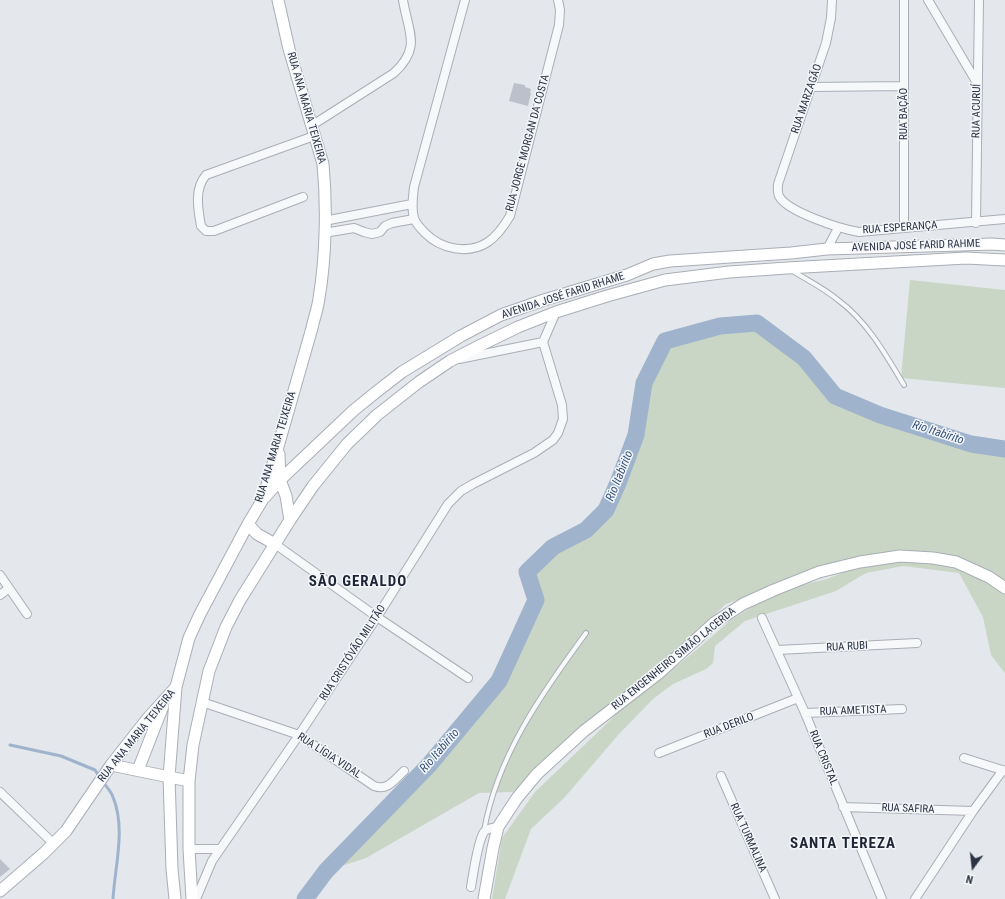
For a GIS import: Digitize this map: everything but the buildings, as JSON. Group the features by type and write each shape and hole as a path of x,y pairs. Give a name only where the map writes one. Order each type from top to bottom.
{"street":[{"name":"RUA ANA MARIA TEIXEIRA","path":"0,891 54,844 73,822 110,767 148,718 176,687 189,638 200,614 263,498 319,300 324,262 324,178 322,164 289,49 278,0"},
{"path":"303,197 214,232 206,231 201,226 198,195 201,182 206,175 313,131 394,73 405,62 410,51 411,36 403,0"},
{"path":"324,233 354,228 372,234 380,232 389,224 414,219 412,204 414,187 465,0"},
{"name":"RUA JORGE MORGAN DA COSTA","path":"414,219 420,228 431,239 443,245 457,249 473,248 488,242 501,230 510,216 557,33 560,10 558,0"},
{"name":"RUA MARZAGÃO","path":"779,196 777,191 778,184 812,87 829,31 832,0"},
{"name":"RUA BAÇÃO","path":"904,0 904,228"},
{"path":"928,0 977,84"},
{"name":"RUA ACURUÍ","path":"976,222 979,0"},
{"path":"812,87 904,86"},
{"name":"RUA ESPERANÇA","path":"779,196 784,203 792,208 838,228 859,232 1005,219"},
{"path":"324,221 412,204"},
{"path":"827,249 838,228"},
{"name":"AVENIDA JOSÉ FARID RAHME","path":"827,249 992,244 1005,245"},
{"name":"AVENIDA JOSÉ FARID RHAME","path":"263,498 354,410 397,376 461,336 501,315 544,300 627,275 653,264 670,261 791,253 827,249"},
{"path":"192,899 189,849 189,781 193,745 209,671 226,627 240,600 290,520 313,486 347,444 377,415 419,382 450,361 518,327 556,312 606,296 665,280 729,272 787,268 966,258 1005,260"},
{"path":"450,361 543,342 556,312"},
{"name":"RUA CRISTÓVÃO MILITÃO","path":"196,899 206,874 220,849 299,735 377,617 432,529 454,498 472,484 548,445 558,433 563,419 562,405 543,342"},
{"path":"279,443 280,480 286,496 290,520"},
{"path":"248,524 257,534 275,544 377,617 468,678"},
{"name":"RUA ENGENHEIRO SIMÃO LACERDA","path":"484,899 498,827 517,798 537,774 584,731 659,673 714,623 743,604 819,572 860,562 900,556 932,558 956,562 989,577 1005,588"},
{"path":"0,575 27,614"},
{"path":"0,595 9,588"},
{"name":"RUA CRISTAL","path":"762,618 805,713 882,899"},
{"name":"RUA RUBI","path":"777,650 917,643"},
{"path":"175,899 172,870 169,776 176,687"},
{"name":"RUA DERILO","path":"659,753 798,698"},
{"path":"138,770 166,699"},
{"name":"RUA LÍGIA VIDAL","path":"202,702 299,735 374,786 380,788 388,786 404,771"},
{"name":"RUA AMETISTA","path":"805,713 902,709"},
{"path":"915,899 972,811 1004,771 964,758"},
{"path":"110,767 138,770 189,781"},
{"name":"RUA TURMALINA","path":"721,776 775,899"},
{"path":"0,792 54,844"},
{"name":"RUA SAFIRA","path":"843,807 972,811"},
{"path":"471,887 477,853 484,831 489,828 498,827"},
{"path":"189,849 220,849"}],"lane":[{"path":"787,268 822,288 839,300 858,318 874,338 904,385"},
{"path":"484,831 494,790 528,717 551,681 586,633"}],"green space":[{"path":"910,280 1005,290 1005,388 901,378"},
{"path":"757,323 804,358 835,396 880,415 971,444 1005,449 1005,673 991,655 983,617 959,573 903,566 866,573 836,591 745,621 715,646 713,663 706,669 673,684 653,699 619,734 564,798 531,829 505,899 492,899 502,838 535,792 622,709 688,657 731,620 777,591 827,579 849,570 815,572 726,604 653,671 580,729 513,792 479,793 366,858 326,871 429,765 499,681 536,600 527,572 553,547 586,530 606,510 636,435 644,383 665,341 720,326"}],"waterway":[{"name":"Rio Itabirito","path":"305,899 326,871 429,765 499,681 536,600 527,572 553,547 586,530 606,510 636,435 644,383 665,341 720,326 757,323 804,358 835,396 880,415 971,444 1005,449"},
{"path":"10,745 61,756 95,770 99,776"},
{"path":"102,781 112,795 117,809 119,822 119,847 113,899"}],"district":[{"name":"SÃO GERALDO","path":"358,582"},
{"name":"SANTA TEREZA","path":"843,844"}]}
